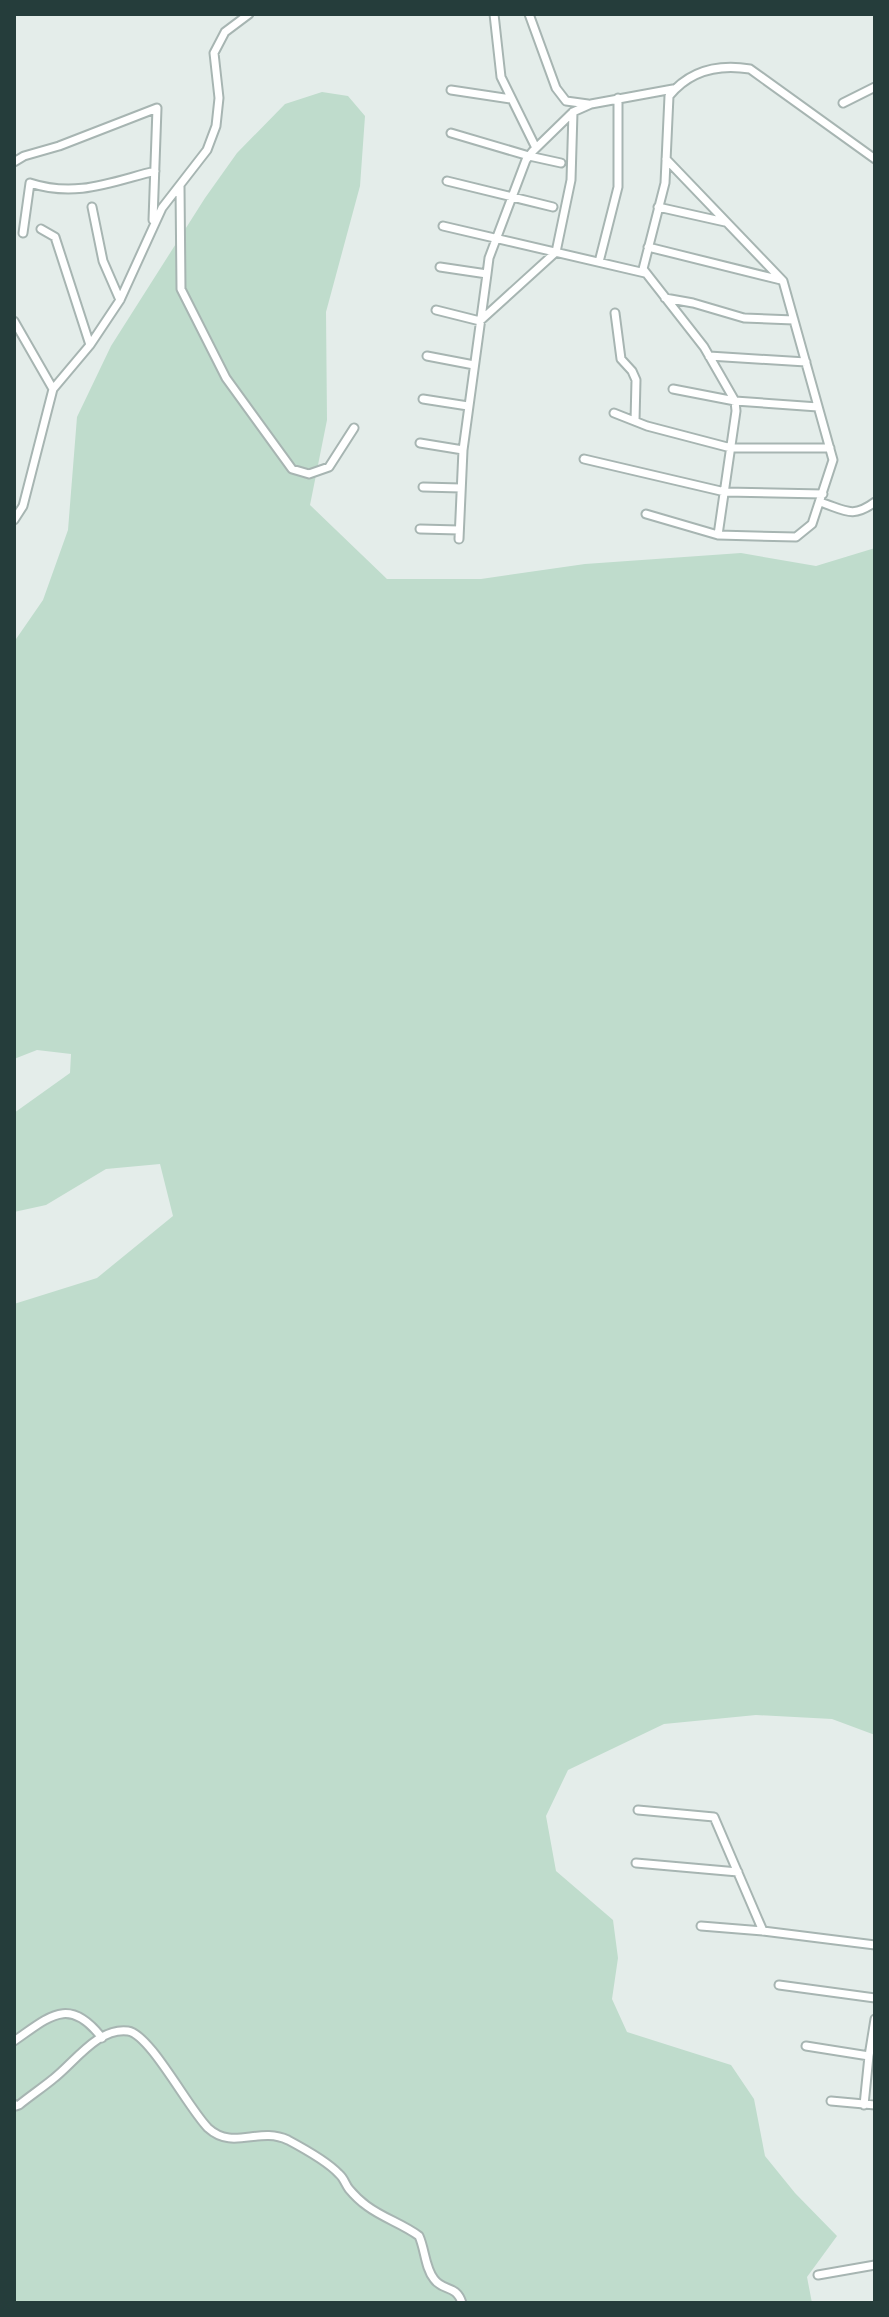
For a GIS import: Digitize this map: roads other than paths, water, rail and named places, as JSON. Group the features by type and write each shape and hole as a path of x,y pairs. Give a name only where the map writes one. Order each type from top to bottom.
{"street":[{"path":"14,520 23,506 53,389 90,345 120,300 162,208 207,150 216,126 219,98 214,53 217,43 225,32 249,14"},
{"path":"494,14 501,77 536,148"},
{"path":"529,14 556,88 566,101 591,104"},
{"path":"718,535 735,401 709,356 645,273 643,262 665,183 669,96 695,75 712,68 729,66 750,69 875,159"},
{"path":"843,103 875,87"},
{"path":"420,529 459,535 463,450 489,258 529,156 573,112 591,104 675,89"},
{"path":"451,90 511,99"},
{"path":"599,262 618,187 618,98"},
{"path":"14,162 157,108 153,230"},
{"path":"480,321 556,252 571,180 573,112"},
{"path":"451,133 561,163"},
{"path":"646,514 718,535 796,537 812,524 833,464 783,281 666,159"},
{"path":"23,233 30,183 64,191 155,171"},
{"path":"447,181 553,207"},
{"path":"180,186 181,289 226,378 292,469 309,474 329,467 354,428"},
{"path":"92,207 100,253 120,300"},
{"path":"658,207 727,222"},
{"path":"443,226 645,273"},
{"path":"41,229 55,237 90,345"},
{"path":"648,247 783,281"},
{"path":"440,267 487,274"},
{"path":"665,298 744,318 794,320"},
{"path":"436,310 480,321"},
{"path":"615,313 621,359 636,380 635,421"},
{"path":"14,321 53,389"},
{"path":"427,356 474,365"},
{"path":"709,356 806,362"},
{"path":"673,389 735,401 818,407"},
{"path":"423,399 468,406"},
{"path":"614,413 731,448 830,448"},
{"path":"420,443 463,450"},
{"path":"584,459 725,492 822,498 853,513 875,502"},
{"path":"423,487 461,488"},
{"path":"638,1810 714,1817 763,1931"},
{"path":"636,1863 738,1872"},
{"path":"701,1926 875,1945"},
{"path":"779,1985 875,1998"},
{"path":"14,2041 52,2015 72,2014 87,2022 102,2038"},
{"path":"864,2105 875,2019"},
{"path":"14,2104 19,2105 53,2080 92,2043 112,2033 126,2031 143,2038 194,2112 217,2135 232,2139 262,2135 280,2137 339,2173 350,2190 366,2205 419,2236 433,2278 452,2288 461,2297 462,2303"},
{"path":"806,2046 869,2056"},
{"path":"831,2101 875,2105"},
{"path":"818,2275 875,2265"}]}
